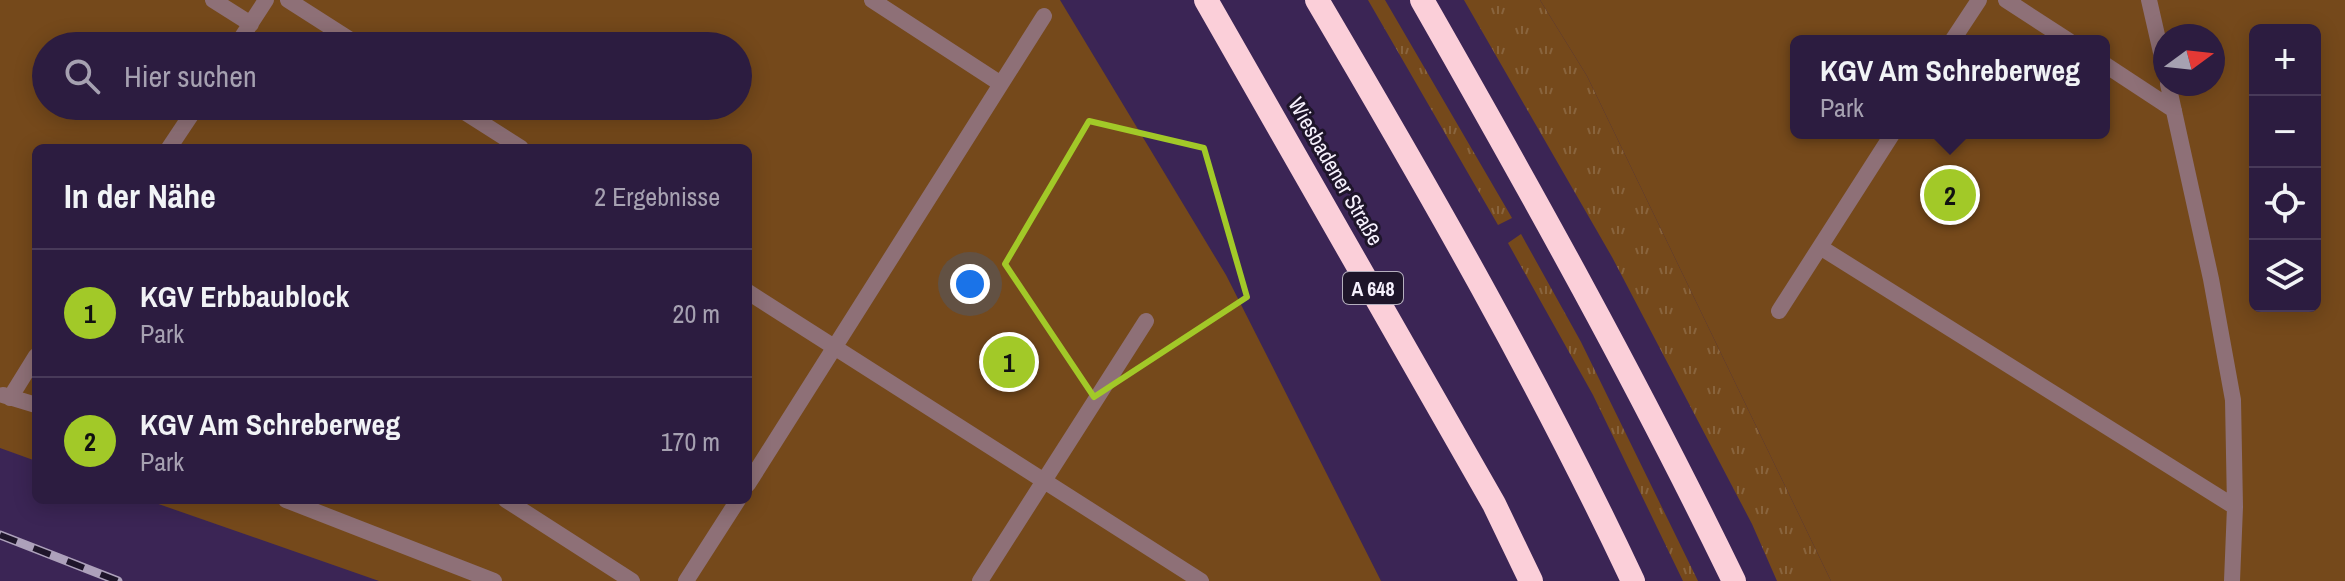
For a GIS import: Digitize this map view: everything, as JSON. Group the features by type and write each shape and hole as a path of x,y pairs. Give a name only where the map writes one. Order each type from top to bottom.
{"highway":[{"name":"Wiesbadener Straße","path":"1206,0 1494,504 1531,581"},
{"path":"1317,0 1495,311 1578,464 1633,581"},
{"path":"1422,0 1529,187 1681,473 1734,581"}],"lane":[{"path":"213,0 251,24"},
{"path":"246,32 266,0"},
{"path":"288,0 338,32"},
{"path":"872,0 1001,84"},
{"path":"1956,35 1979,0"},
{"path":"2006,0 2060,35"},
{"path":"2149,0 2154,24"},
{"path":"752,478 1044,16"},
{"path":"2110,68 2174,110"},
{"path":"2171,96 2211,279 2233,400 2235,507 2232,581"},
{"path":"172,144 188,120"},
{"path":"477,120 515,144"},
{"path":"1779,311 1889,139"},
{"path":"1820,247 2235,507"},
{"path":"752,295 1201,581"},
{"path":"980,581 1042,479 1146,321"},
{"path":"32,361 5,396 32,404"},
{"path":"296,504 494,581"},
{"path":"512,504 632,581"},
{"path":"686,581 735,504"}],"highlighted area":[{"path":"1089,121 1204,148 1247,297 1094,397 1005,264"}],"green space":[{"path":"0,0 1060,0 1226,275 1381,581 379,581 158,504 752,504 752,144 32,144 32,460 0,448"},
{"path":"1368,0 1385,0 1512,218 1498,225"},
{"path":"1464,0 1540,0 1587,76 1831,581 1777,581 1752,524 1612,257"},
{"path":"1540,0 2345,0 2345,581 1831,581 1587,76"},
{"path":"1521,234 1581,342 1698,581 1683,581 1593,395 1508,243"}],"railway":[{"path":"0,535 118,581"}],"place":[{"name":"KGV Am Schreberweg","path":"1950,195"},
{"name":"KGV Erbbaublock","path":"1009,362"}]}
